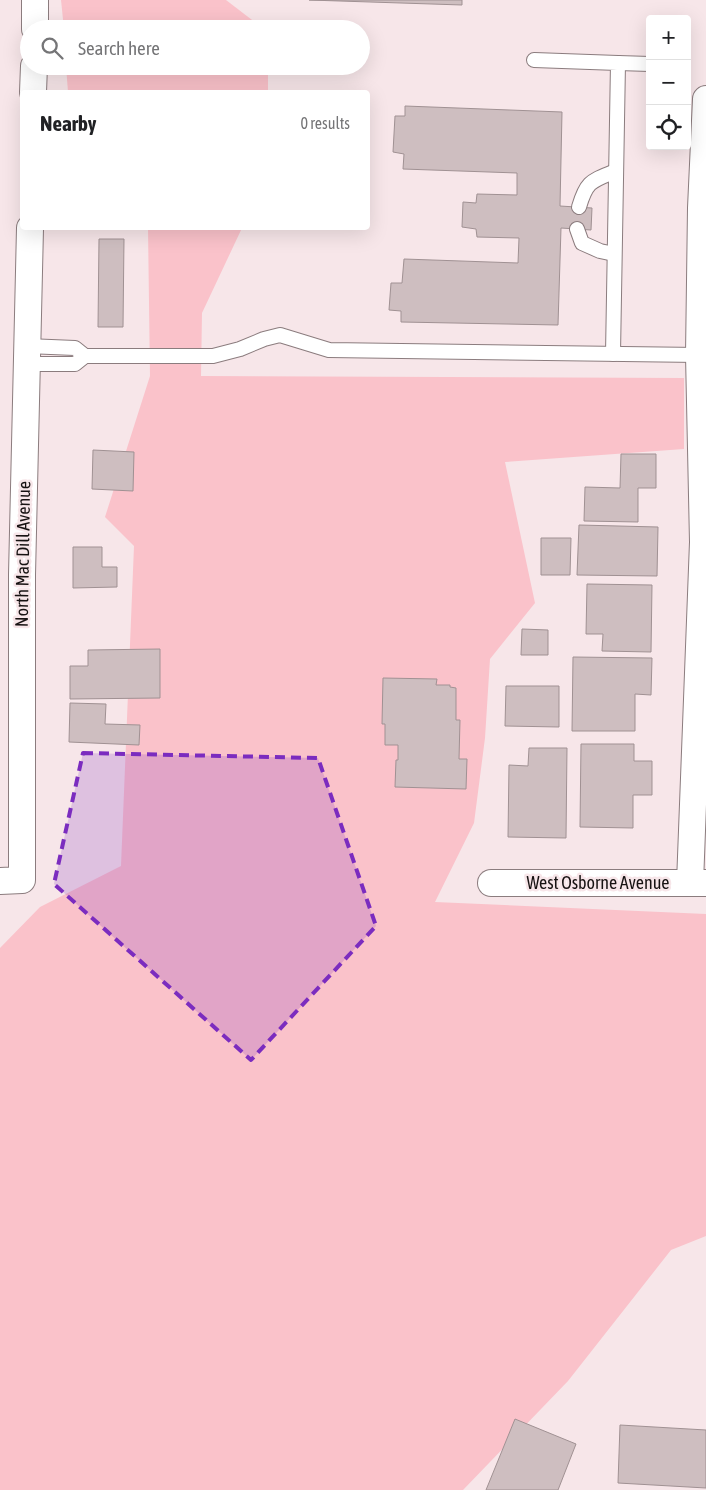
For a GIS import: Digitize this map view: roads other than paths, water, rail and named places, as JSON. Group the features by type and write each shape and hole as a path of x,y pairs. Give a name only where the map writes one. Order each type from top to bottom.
{"street":[{"path":"34,20 35,0"},
{"path":"33,90 34,75"},
{"path":"698,883 704,542 699,355 706,99"},
{"name":"North Mac Dill Avenue","path":"11,880 11,575 27,355 30,230"},
{"name":"West Osborne Avenue","path":"490,883 698,883"}],"lane":[{"path":"534,60 646,64"},
{"path":"613,354 618,63"},
{"path":"579,207 582,195 590,182 616,171"},
{"path":"577,229 582,243 600,251 614,254"},
{"path":"27,355 75,364 85,356 213,356 280,335 329,350 699,355"}]}
